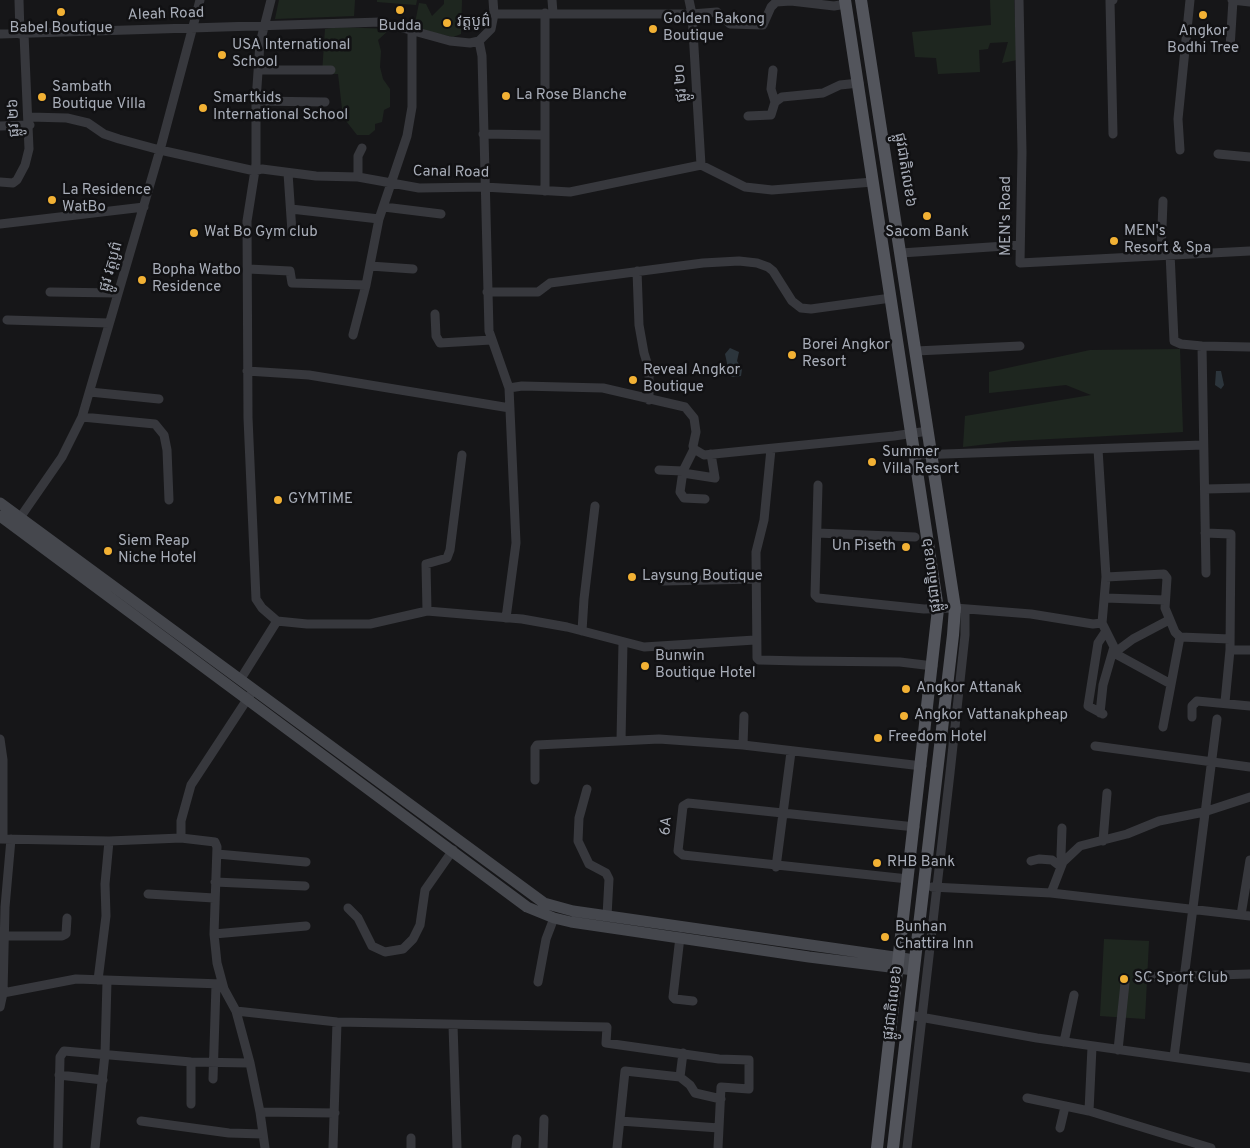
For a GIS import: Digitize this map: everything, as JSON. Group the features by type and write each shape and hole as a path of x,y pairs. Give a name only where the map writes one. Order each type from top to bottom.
{"main road":[{"name":"ផ្លូវជាតិលេខ៦","path":"861,0 928,431 960,609 924,887 894,1148"},
{"name":"ផ្លូវជាតិលេខ៦","path":"846,2 913,434 938,609 922,766 877,1148"},
{"path":"0,503 17,522 250,694 527,907 554,918 808,957 899,963"},
{"path":"0,516 17,522 240,680 250,694 461,841 532,896 544,903 559,908 915,965"}],"street":[{"name":"ផ្លូវ ២៦","path":"0,182 13,183 24,170 29,149 30,121 19,0"},
{"name":"ផ្លូវ វត្តបូព៌","path":"17,522 62,457 82,417 144,207 200,0"},
{"path":"271,0 263,25 256,101 255,171 247,221 247,371 256,599 277,621 307,624 370,624 428,611 506,618 582,631 644,647 755,640"},
{"path":"493,0 494,14 491,29 479,41 482,56 484,187 490,340 509,388 510,408 516,543 506,618"},
{"path":"545,191 544,135 549,13 552,0"},
{"name":"ផ្លូវ ២០","path":"689,0 692,14 701,165"},
{"name":"MEN's Road","path":"1019,0 1022,152 1020,263 1250,251"},
{"path":"1113,0 1110,1 1113,134"},
{"path":"1180,150 1179,111 1190,0"},
{"path":"1230,48 1232,0 1250,2"},
{"path":"494,14 692,14 716,12 730,24 763,25 771,7 776,2 791,1 834,6 846,2"},
{"name":"Aleah Road","path":"0,34 382,22 462,43 479,41"},
{"path":"353,335 366,285 379,219 407,136 411,114 412,29"},
{"path":"259,70 331,70"},
{"path":"748,116 771,115 775,102 771,90 773,70"},
{"path":"775,102 782,97 823,93 840,85 859,83"},
{"path":"256,101 325,102"},
{"name":"Canal Road","path":"0,126 67,118 92,124 111,137 255,171 358,177 392,185 420,188 484,187 570,192 701,165"},
{"path":"484,134 544,135"},
{"path":"358,177 358,156 362,148"},
{"path":"1218,154 1250,157"},
{"path":"701,165 745,187 772,190 874,182"},
{"path":"288,173 292,232"},
{"path":"1163,201 1174,341 1181,344 1202,346 1250,347"},
{"path":"0,224 144,207"},
{"path":"384,207 441,214"},
{"path":"291,209 379,219"},
{"path":"900,252 1020,245"},
{"path":"487,292 538,292 550,283 714,262 748,261 763,264 774,271 792,301 801,308 811,309 891,298"},
{"path":"370,266 413,269"},
{"path":"248,269 290,271 292,283 366,285"},
{"path":"637,271 640,325 644,353 649,369 649,400"},
{"path":"50,292 118,293"},
{"path":"435,314 436,336 440,342 490,340"},
{"path":"6,320 109,324"},
{"path":"916,351 1020,346"},
{"path":"1202,346 1206,572"},
{"path":"247,371 309,375 510,408"},
{"path":"509,388 522,386 603,388 685,407 694,418 696,432 692,446 694,450 683,472 680,492 684,498 705,499"},
{"path":"90,392 159,399"},
{"path":"82,417 155,424 164,435 167,450 169,500"},
{"path":"694,450 704,455 928,431"},
{"path":"916,455 1203,445"},
{"path":"772,449 764,520 756,552 755,640 756,655 759,660 900,662 933,666"},
{"path":"818,485 816,595 818,598 938,609 1031,614 1104,627 1113,642 1114,653 1105,676 1103,714 1088,706 1098,644 1104,627 1106,577 1098,449"},
{"path":"659,470 715,478 711,454"},
{"path":"428,611 426,564 447,558 450,550 462,455"},
{"path":"1205,489 1250,488"},
{"path":"582,631 595,506"},
{"path":"817,533 915,537"},
{"path":"1206,533 1231,534 1230,650 1225,702"},
{"path":"1106,577 1164,574 1167,578 1165,600 1169,620 1180,637 1163,727"},
{"path":"663,581 757,579"},
{"path":"1105,598 1165,600"},
{"path":"907,1148 938,888 965,635 960,609"},
{"path":"1114,653 1133,639 1169,620"},
{"path":"240,680 277,621"},
{"path":"1180,637 1230,639"},
{"path":"621,741 623,642"},
{"path":"1230,650 1250,650"},
{"path":"1114,653 1170,683"},
{"path":"181,838 181,821 191,785 250,694"},
{"path":"1192,717 1192,706 1197,701 1225,702 1250,706"},
{"path":"743,745 744,716"},
{"path":"1174,1057 1217,719"},
{"path":"535,780 535,748 546,744 659,739 743,745 922,766"},
{"path":"0,740 3,760 5,839 2,956 4,993 0,1007"},
{"path":"1095,746 1250,767"},
{"path":"776,866 790,752"},
{"path":"587,789 579,818 578,840 589,864 606,873 609,879 607,916"},
{"path":"1102,841 1107,792"},
{"path":"1061,865 1076,849 1159,822 1204,812 1250,797"},
{"name":"6A","path":"908,879 776,866 681,854 678,851 683,806 688,803 915,827"},
{"path":"1052,893 1061,865 1062,828"},
{"path":"5,839 109,841 181,838 215,842 217,854 214,934 219,984 214,1079"},
{"path":"95,1148 105,1054 103,981 106,916 105,884 109,841"},
{"path":"348,908 361,922 372,946 386,952 403,949 413,939 420,925 425,890 453,850"},
{"path":"217,854 306,862"},
{"path":"1031,861 1039,859 1052,860 1061,865"},
{"path":"924,887 1052,893 1245,915 1250,860"},
{"path":"215,882 305,886"},
{"path":"148,894 214,898"},
{"path":"4,936 62,936 66,934 67,918"},
{"path":"538,982 546,939 554,918"},
{"path":"214,934 306,926"},
{"path":"680,937 673,996 675,999 693,1001"},
{"path":"1149,978 1184,975 1250,974"},
{"path":"4,993 21,991 57,981 219,984"},
{"path":"1118,1050 1125,983"},
{"path":"219,984 236,1011 250,1063 265,1148"},
{"path":"1064,1042 1074,995"},
{"path":"236,1011 337,1022 608,1028 606,1042 720,1059 749,1060 749,1089 722,1087 718,1148"},
{"path":"909,1015 1064,1042 1250,1068"},
{"path":"333,1148 337,1022"},
{"path":"453,1025 457,1148"},
{"path":"1089,1111 1092,1046"},
{"path":"58,1148 60,1057 64,1051 191,1062 250,1063"},
{"path":"680,1077 683,1054"},
{"path":"191,1062 191,1104"},
{"path":"616,1148 625,1071 680,1077 690,1085 695,1093 721,1099"},
{"path":"59,1075 103,1080"},
{"path":"902,1079 915,1080"},
{"path":"1027,1098 1089,1111 1211,1148"},
{"path":"1060,1128 1065,1107"},
{"path":"260,1112 335,1113"},
{"path":"543,1148 544,1119"},
{"path":"141,1121 229,1133 264,1134"},
{"path":"620,1121 719,1128"},
{"path":"411,1138 411,1148"}],"shaded area":[{"path":"279,0 355,0 354,16 275,19"},
{"path":"377,0 417,0 416,5 377,2"},
{"path":"444,0 462,0 461,34 453,37 414,28 419,3 426,4 432,16 444,4"},
{"path":"990,0 1014,0 1017,60 1002,63 1008,42 990,43 988,49 979,50 980,72 938,74 936,58 915,57 912,32 991,25"},
{"path":"338,27 390,29 378,40 381,51 380,67 383,79 390,89 390,107 384,110 382,122 375,124 375,130 369,135 357,135 343,117 338,74 322,74 325,29"},
{"path":"730,348 739,352 737,361 742,369 741,376 732,377 726,373 727,363 725,354"},
{"path":"1180,349 1183,432 1013,441 963,447 965,416 1091,395 1066,385 989,393 989,372 1090,350"},
{"path":"1216,371 1221,371 1224,385 1221,389 1215,385"},
{"name":"SC Sport Club","path":"1104,939 1149,941 1145,1019 1100,1016"}],"place":[{"name":"Budda","path":"400,10"},
{"name":"Babel Boutique","path":"61,12"},
{"name":"Angkor Bodhi Tree","path":"1203,15"},
{"name":"វត្តបូព៌","path":"447,23"},
{"name":"Golden Bakong Boutique","path":"653,29"},
{"name":"USA International School","path":"222,55"},
{"name":"La Rose Blanche","path":"506,96"},
{"name":"Sambath Boutique Villa","path":"42,97"},
{"name":"Smartkids International School","path":"203,108"},
{"name":"La Residence WatBo","path":"52,200"},
{"name":"Sacom Bank","path":"927,216"},
{"name":"Wat Bo Gym club","path":"194,233"},
{"name":"MEN's Resort & Spa","path":"1114,241"},
{"name":"Bopha Watbo Residence","path":"142,280"},
{"name":"Borei Angkor Resort","path":"792,355"},
{"name":"Reveal Angkor Boutique","path":"633,380"},
{"name":"Summer Villa Resort","path":"872,462"},
{"name":"GYMTIME","path":"278,500"},
{"name":"Un Piseth","path":"906,547"},
{"name":"Siem Reap Niche Hotel","path":"108,551"},
{"name":"Laysung Boutique","path":"632,577"},
{"name":"Bunwin Boutique Hotel","path":"645,666"},
{"name":"Angkor Attanak","path":"906,689"},
{"name":"Angkor Vattanakpheap","path":"904,716"},
{"name":"Freedom Hotel","path":"878,738"},
{"name":"RHB Bank","path":"877,863"},
{"name":"Bunhan Chattira Inn","path":"885,937"},
{"name":"SC Sport Club","path":"1124,979"}]}
